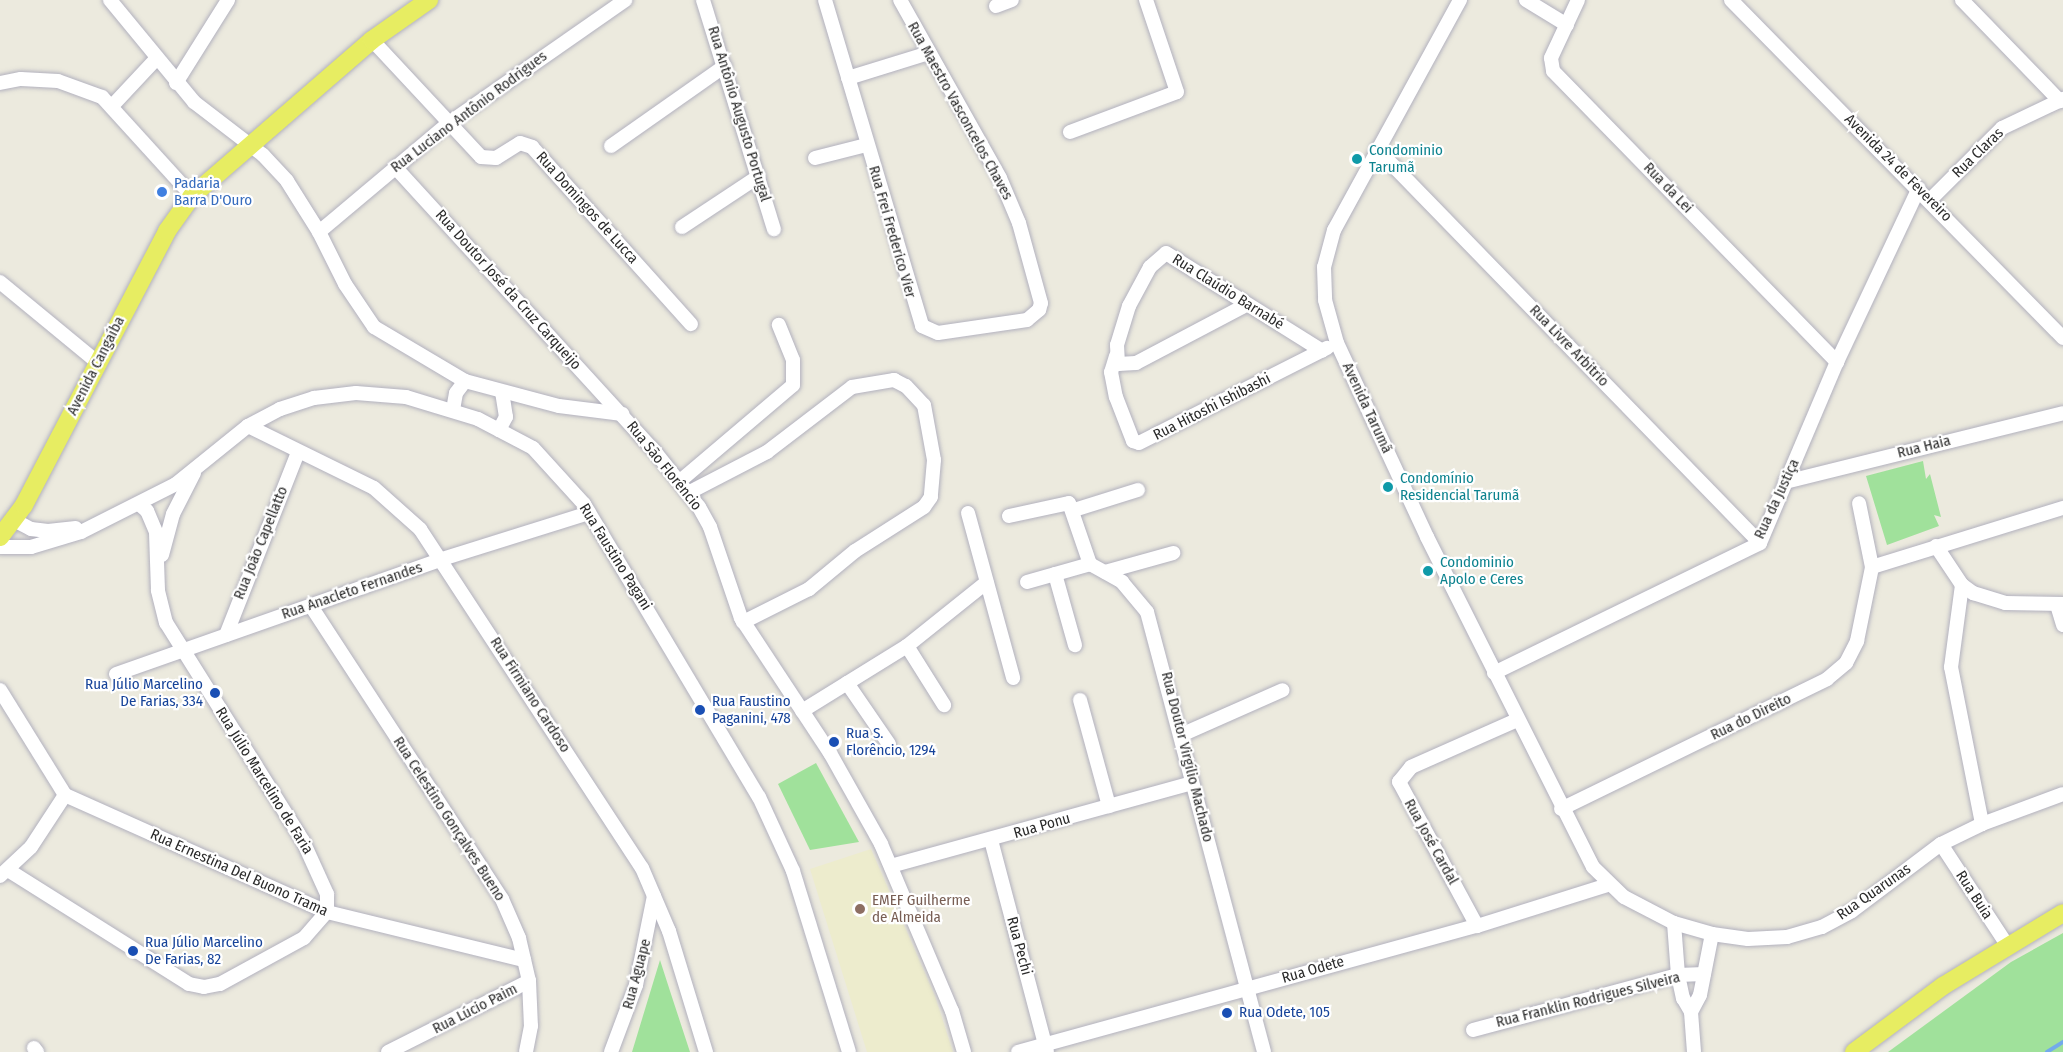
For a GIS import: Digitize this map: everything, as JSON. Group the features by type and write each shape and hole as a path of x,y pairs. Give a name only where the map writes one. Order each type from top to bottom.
{"main road":[{"path":"251,146 372,40 429,0"},
{"name":"Avenida Cangaíba","path":"0,537 14,519 167,231 192,196 251,146"},
{"path":"1854,1052 1942,986 2063,913"}],"street":[{"name":"Rua São Florêncio","path":"110,0 176,82 210,116 251,146 287,181 319,232 345,284 374,327 465,381 502,393 622,414 680,481 710,527 743,622 852,789 891,867 952,1011 964,1052"},
{"path":"176,82 228,0"},
{"name":"Rua Luciano Antônio Rodrigues","path":"319,232 449,123 625,0"},
{"name":"Rua Antônio Augusto Portugal","path":"703,0 774,228"},
{"name":"Rua Frei Frederico Vier","path":"825,0 917,317 929,332 1027,320 1039,310 1040,292"},
{"name":"Rua Maestro Vasconcelos Chaves","path":"900,0 1000,178 1019,223 1040,292"},
{"path":"996,6 1012,0"},
{"path":"1070,132 1176,92 1146,0"},
{"name":"Avenida Tarumã","path":"1460,0 1377,149 1328,243 1324,291 1337,344 1561,809 1589,859 1608,885 1674,923"},
{"path":"1526,0 1567,25"},
{"name":"Rua da Lei","path":"1578,0 1551,58 1553,70 1837,362"},
{"name":"Avenida 24 de Fevereiro","path":"1731,0 1919,188 2063,338"},
{"path":"1962,0 2061,100"},
{"name":"Rua Domingos de Lucca","path":"372,40 449,123 486,159 496,158 520,143 532,147 692,324"},
{"path":"848,78 929,53"},
{"path":"113,105 157,58"},
{"path":"611,146 725,66"},
{"path":"0,83 21,79 58,81 102,97 113,105 192,196"},
{"name":"Rua Claras","path":"1930,200 2002,128 2061,100"},
{"path":"815,158 866,145"},
{"name":"Rua Livre Arbitrio","path":"1377,149 1760,543"},
{"name":"Rua Doutor José da Cruz Carqueijo","path":"395,167 622,414"},
{"path":"682,227 759,176"},
{"name":"Rua da Justiça","path":"1494,673 1760,543 1837,362 1919,188"},
{"name":"Rua Claúdio Barnabé","path":"1116,357 1129,306 1161,254 1183,261 1246,305 1322,351"},
{"path":"0,282 97,362"},
{"path":"1116,357 1122,367 1136,363 1246,305"},
{"path":"680,481 793,386 793,360 779,325"},
{"name":"Rua Hitoshi Ishibashi","path":"1116,357 1111,372 1116,397 1133,441 1140,443 1337,344"},
{"path":"453,410 456,393 465,381"},
{"path":"688,493 767,452 852,387 894,381 906,386 924,405 934,460 931,497 924,507 855,551 809,589 743,622"},
{"name":"Rua Faustino Pagani","path":"0,547 50,543 139,504 196,469 248,426 280,408 314,398 356,393 396,395 453,410 533,448 589,513 764,806 793,871 849,1052"},
{"path":"499,430 506,417 502,393"},
{"name":"Rua Haia","path":"1785,482 2063,413"},
{"name":"Rua Firmiano Cardoso","path":"248,426 353,477 394,503 420,529 622,835 655,894 706,1052"},
{"name":"Rua João Capellatto","path":"226,635 298,452"},
{"name":"Rua Júlio Marcelino de Faria","path":"157,574 173,514 196,469"},
{"path":"1074,510 1138,490"},
{"path":"1009,516 1056,503 1069,503 1074,510 1090,564 1027,582"},
{"path":"1859,503 1872,567 2063,508"},
{"name":"Rua Júlio Marcelino de Faria","path":"139,504 147,511 156,532 160,606 180,651 303,841 327,894 327,912"},
{"name":"Rua Anacleto Fernandes","path":"116,674 442,560 589,513"},
{"path":"968,513 1012,678"},
{"name":"Rua Faustino Pagani","path":"14,519 31,529 48,531 93,524"},
{"path":"1936,546 1962,585 1987,599 2005,603 2060,604 2063,625"},
{"path":"1105,572 1173,553"},
{"name":"Rua Doutor Virgílio Machado","path":"1090,564 1130,589 1147,612 1264,1052"},
{"name":"Rua do Direito","path":"1561,809 1838,671 1857,641 1872,567"},
{"path":"1055,574 1075,645"},
{"path":"802,711 907,646 987,582"},
{"path":"1962,585 1951,667 1982,824"},
{"name":"Rua Celestino Gonçalves Bueno","path":"311,606 502,900 519,938 529,981 531,1026 526,1052"},
{"path":"907,646 944,705"},
{"path":"848,682 889,744"},
{"path":"0,690 64,795 31,847 4,873 189,984 204,987 220,984 304,938 327,912"},
{"path":"1181,735 1283,690"},
{"path":"1080,700 1109,806"},
{"name":"Rua José Cardal","path":"1477,926 1399,782 1411,767 1517,720"},
{"name":"Rua Ponu","path":"891,867 1192,783"},
{"name":"Rua Quarunas","path":"1674,923 1712,934 1748,939 1787,936 1822,927 1852,911 1941,844 1982,824 2063,794"},
{"name":"Rua Ernestina Del Buono Trama","path":"64,795 327,912 524,960"},
{"name":"Rua Pechi","path":"990,840 1046,1048"},
{"name":"Rua Buia","path":"1941,844 2007,945"},
{"name":"Rua Odete","path":"1018,1052 1046,1048 1247,988 1477,926 1608,885"},
{"name":"Rua Aguape","path":"611,1052 636,985 655,894"},
{"path":"1674,923 1678,975 1683,998 1691,1012 1694,1052"},
{"path":"1691,1012 1700,995 1712,934"},
{"name":"Rua Franklin Rodrigues Silveira","path":"1473,1030 1678,975 1704,974"},
{"name":"Rua Lúcio Paim","path":"388,1052 529,981"}],"shaded area":[{"name":"EMEF Guilherme de Almeida","path":"871,849 935,996 953,1052 867,1052 810,869"}],"green space":[{"path":"1923,461 1926,479 1930,474 1941,517 1934,515 1939,526 1887,545 1866,476"},
{"path":"816,763 859,842 810,850 778,784"},
{"path":"2063,933 2063,1052 1888,1052 2011,962"},
{"path":"660,960 670,991 690,1052 632,1052"}],"waterway":[{"path":"2047,1052 2063,1042"}],"place":[{"name":"Condominio Tarumã","path":"1357,159"},
{"name":"Padaria Barra D'Ouro","path":"162,192"},
{"name":"Condomínio Residencial Tarumã","path":"1388,487"},
{"name":"Condominio Apolo e Ceres","path":"1428,571"},
{"name":"Rua Júlio Marcelino De Farias, 334","path":"215,693"},
{"name":"Rua Faustino Paganini, 478","path":"700,710"},
{"name":"Rua S. Florêncio, 1294","path":"834,742"},
{"name":"EMEF Guilherme de Almeida","path":"860,909"},
{"name":"Rua Júlio Marcelino De Farias, 82","path":"133,951"},
{"name":"Rua Odete, 105","path":"1227,1013"}]}
